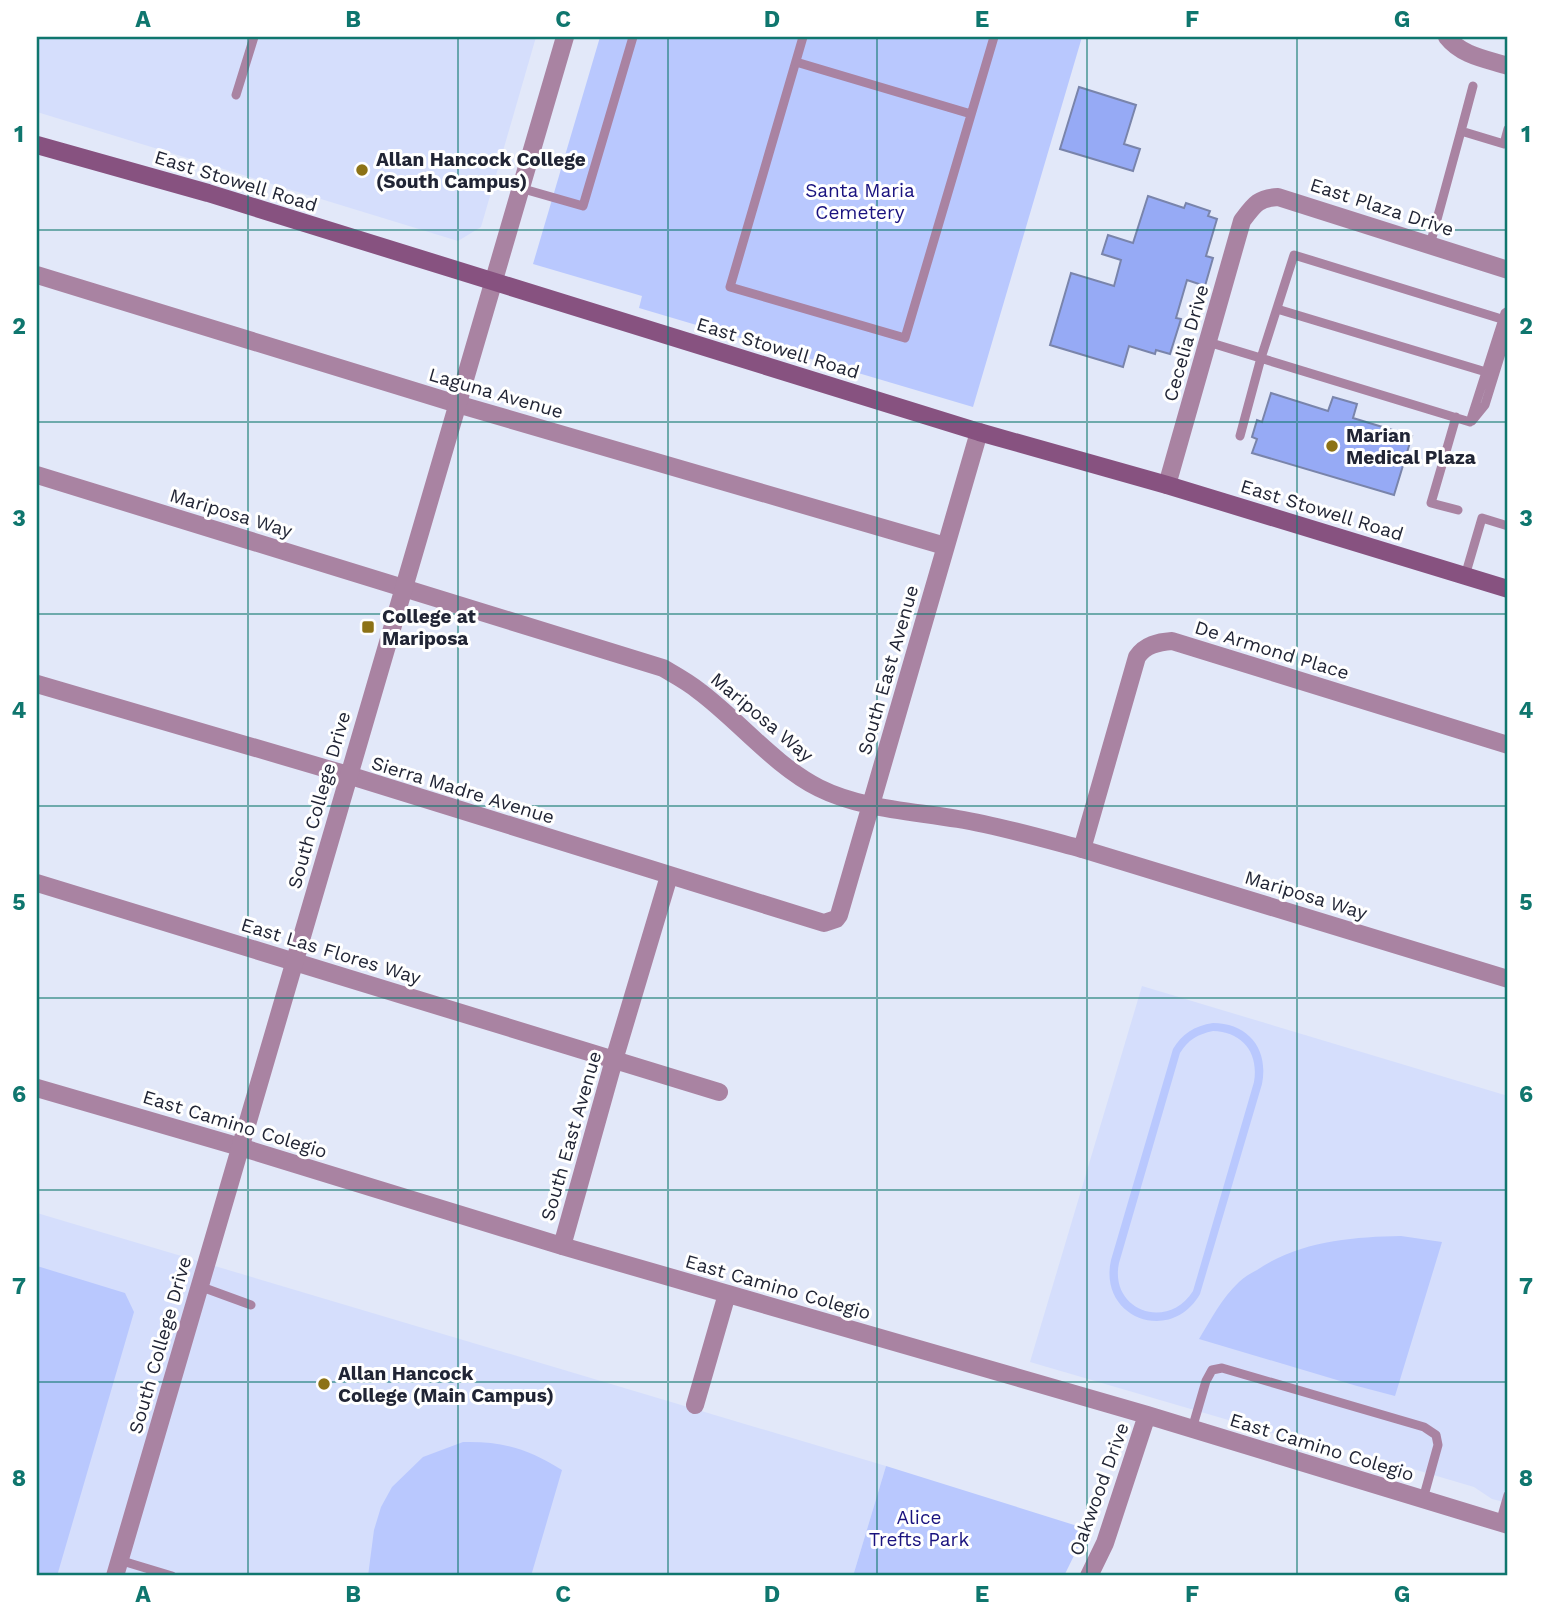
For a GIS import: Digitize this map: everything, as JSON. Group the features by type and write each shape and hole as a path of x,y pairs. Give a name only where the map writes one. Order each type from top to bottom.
{"main road":[{"name":"East Stowell Road","path":"37,145 208,194 979,432 1167,485 1508,589"}],"street":[{"name":"South College Drive","path":"117,1568 565,37"},
{"path":"1447,37 1453,45 1470,55 1508,66"},
{"name":"East Plaza Drive","path":"1247,214 1254,205 1266,198 1278,197 1508,270"},
{"name":"Cecelia Drive","path":"1167,485 1242,221 1247,214"},
{"name":"Laguna Avenue","path":"37,275 457,404 945,546"},
{"name":"South East Avenue","path":"836,919 979,432"},
{"name":"Mariposa Way","path":"37,475 663,668 698,690 796,774 841,797 1024,833 1508,979"},
{"name":"De Armond Place","path":"1082,849 1137,657 1156,642 1172,640 1508,745"},
{"name":"Sierra Madre Avenue","path":"37,684 348,775 824,923 836,919"},
{"name":"South East Avenue","path":"562,1246 669,876"},
{"name":"East Las Flores Way","path":"37,883 719,1092"},
{"name":"East Camino Colegio","path":"37,1088 562,1246 1147,1415 1504,1524"},
{"path":"695,1405 727,1294"},
{"name":"Oakwood Drive","path":"1089,1576 1105,1543 1147,1415"}],"lane":[{"path":"236,95 254,37"},
{"path":"520,188 583,206 633,37"},
{"path":"803,37 730,287 905,338 994,37"},
{"path":"796,62 971,114"},
{"path":"1430,245 1473,86"},
{"path":"1461,131 1504,144 1508,129"},
{"path":"1240,436 1261,358 1294,255 1507,317 1470,422"},
{"path":"1277,309 1486,372"},
{"path":"1470,422 1485,405 1508,331"},
{"path":"1208,342 1470,422"},
{"path":"1456,417 1432,503 1458,509"},
{"path":"1465,576 1482,518 1508,526"},
{"path":"199,1286 251,1305"},
{"path":"1192,1429 1206,1381 1212,1370 1222,1368 1424,1427 1436,1435 1438,1445 1423,1499"},
{"path":"1504,1524 1508,1494"},
{"path":"117,1568 172,1576"}],"shaded area":[{"name":"Allan Hancock College (South Campus)","path":"37,37 536,37 481,227 458,241 37,112"},
{"path":"1142,986 1508,1096 1508,1503 1492,1499 1474,1487 1349,1450 1331,1450 1030,1362"},
{"name":"Allan Hancock College (Main Campus)","path":"37,1213 886,1466 853,1576 37,1576"}],"green space":[{"name":"Santa Maria Cemetery","path":"600,37 1082,37 973,407 639,308 642,296 533,264"},
{"path":"1206,1024 1225,1024 1246,1033 1253,1040 1262,1060 1262,1084 1200,1294 1187,1310 1172,1318 1156,1321 1140,1318 1126,1310 1115,1297 1110,1280 1111,1260 1173,1049 1189,1032","holes":["1213,1031 1223,1032 1240,1040 1251,1053 1255,1071 1254,1082 1193,1291 1182,1303 1169,1311 1156,1313 1142,1310 1131,1303 1123,1293 1118,1279 1119,1263 1180,1053 1186,1044 1198,1036"]},
{"path":"1401,1236 1442,1242 1395,1396 1199,1339 1233,1288 1245,1277 1273,1260 1326,1243"},
{"path":"37,1266 125,1293 134,1312 57,1576 37,1576"},
{"path":"463,1442 491,1443 515,1448 562,1470 531,1576 368,1576 374,1530 381,1507 392,1487 423,1457"},
{"name":"Alice Trefts Park","path":"886,1466 1087,1529 1064,1576 853,1576"}],"building":[{"path":"1079,87 1136,105 1124,144 1140,149 1133,171 1060,149"},
{"path":"1148,196 1184,208 1186,203 1210,211 1208,216 1217,219 1206,256 1213,258 1205,286 1187,280 1176,318 1181,319 1170,354 1156,350 1155,354 1129,346 1123,367 1050,345 1071,273 1114,286 1121,260 1102,254 1108,235 1133,243"},
{"name":"Marian Medical Plaza","path":"1271,393 1328,411 1333,397 1357,404 1353,418 1412,436 1394,495 1252,453 1257,439 1252,437 1257,420 1262,422"}],"place":[{"name":"Allan Hancock College (South Campus)","path":"362,170"},
{"name":"Marian Medical Plaza","path":"1332,446"},
{"name":"College at Mariposa","path":"368,627"},
{"name":"Allan Hancock College (Main Campus)","path":"324,1384"}]}
